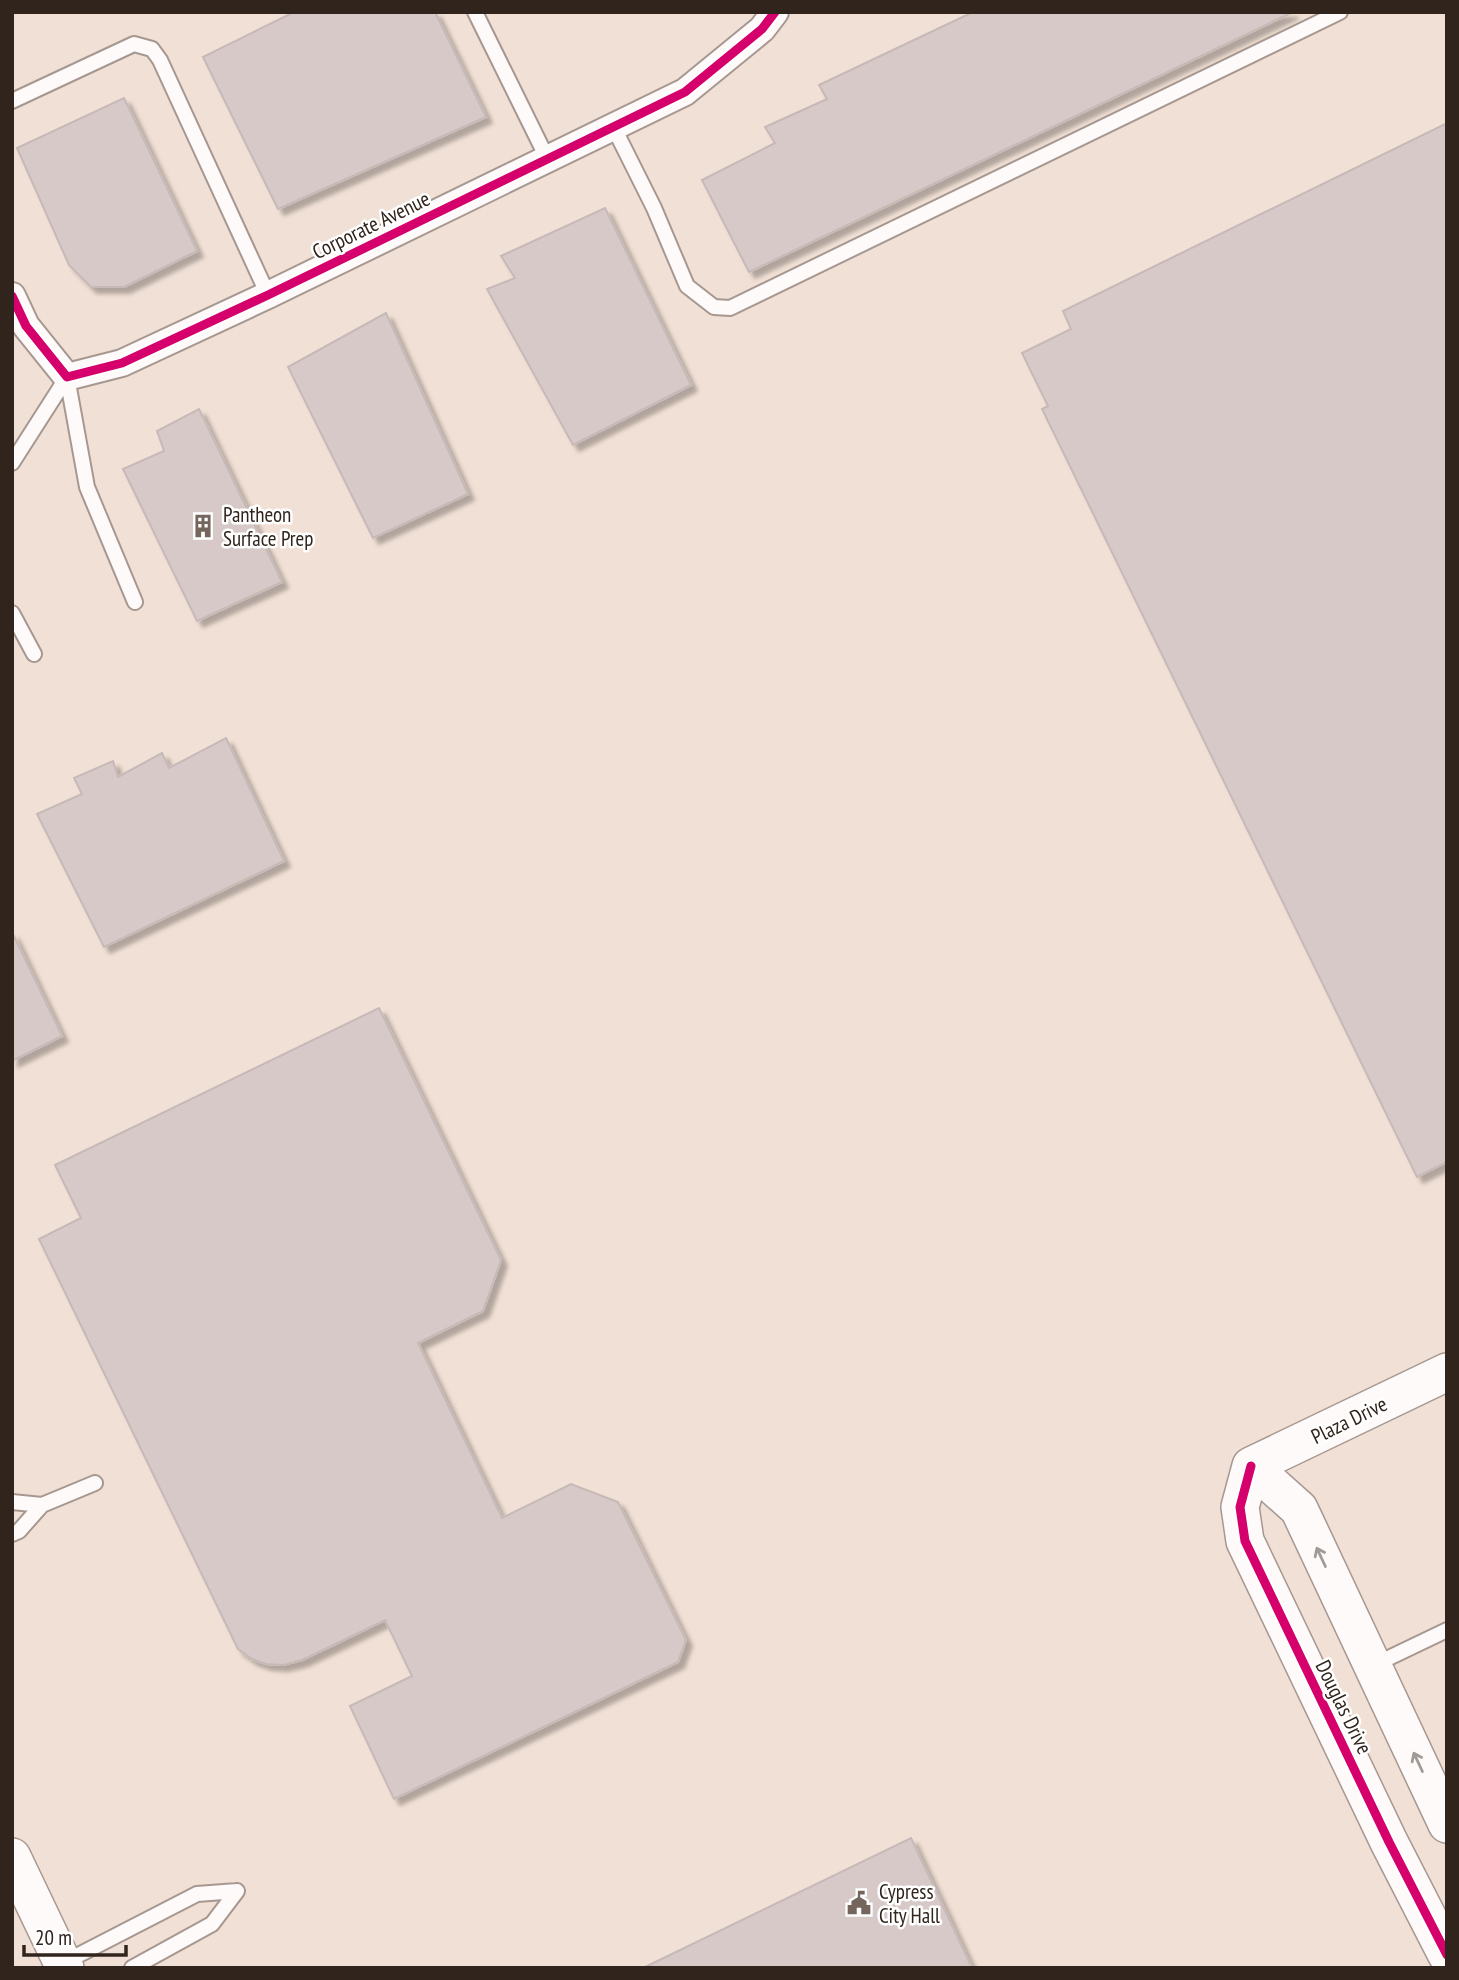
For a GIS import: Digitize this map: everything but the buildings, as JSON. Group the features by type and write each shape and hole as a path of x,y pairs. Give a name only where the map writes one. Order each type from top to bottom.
{"street":[{"name":"Corporate Avenue","path":"67,377 122,363 685,92 762,29 775,12"},
{"path":"12,296 26,326 67,377"},
{"name":"Plaza Drive","path":"1251,1466 1447,1372"},
{"name":"Douglas Drive","path":"1447,1824 1299,1509 1251,1466 1240,1507 1245,1541 1383,1830 1447,1955"},
{"path":"12,1857 64,1966"}],"lane":[{"path":"475,12 547,158"},
{"path":"614,128 654,208 687,286 713,307 730,308 1340,12"},
{"path":"12,102 134,44 152,49 160,60 268,295"},
{"path":"12,463 67,377"},
{"path":"67,377 87,487 135,602"},
{"path":"12,613 34,654"},
{"path":"12,1534 19,1531 42,1505 96,1483"},
{"path":"12,1502 42,1505"},
{"path":"1372,1666 1447,1630"},
{"path":"64,1966 197,1894 237,1891 212,1924 132,1968"}],"cycle path":[{"path":"12,296 26,326 67,377 122,363 685,92 762,29 775,12"},
{"path":"1251,1466 1240,1507 1245,1541 1389,1842 1447,1955"}],"place":[{"name":"Pantheon Surface Prep","path":"203,526"},
{"name":"Cypress City Hall","path":"859,1903"}]}
